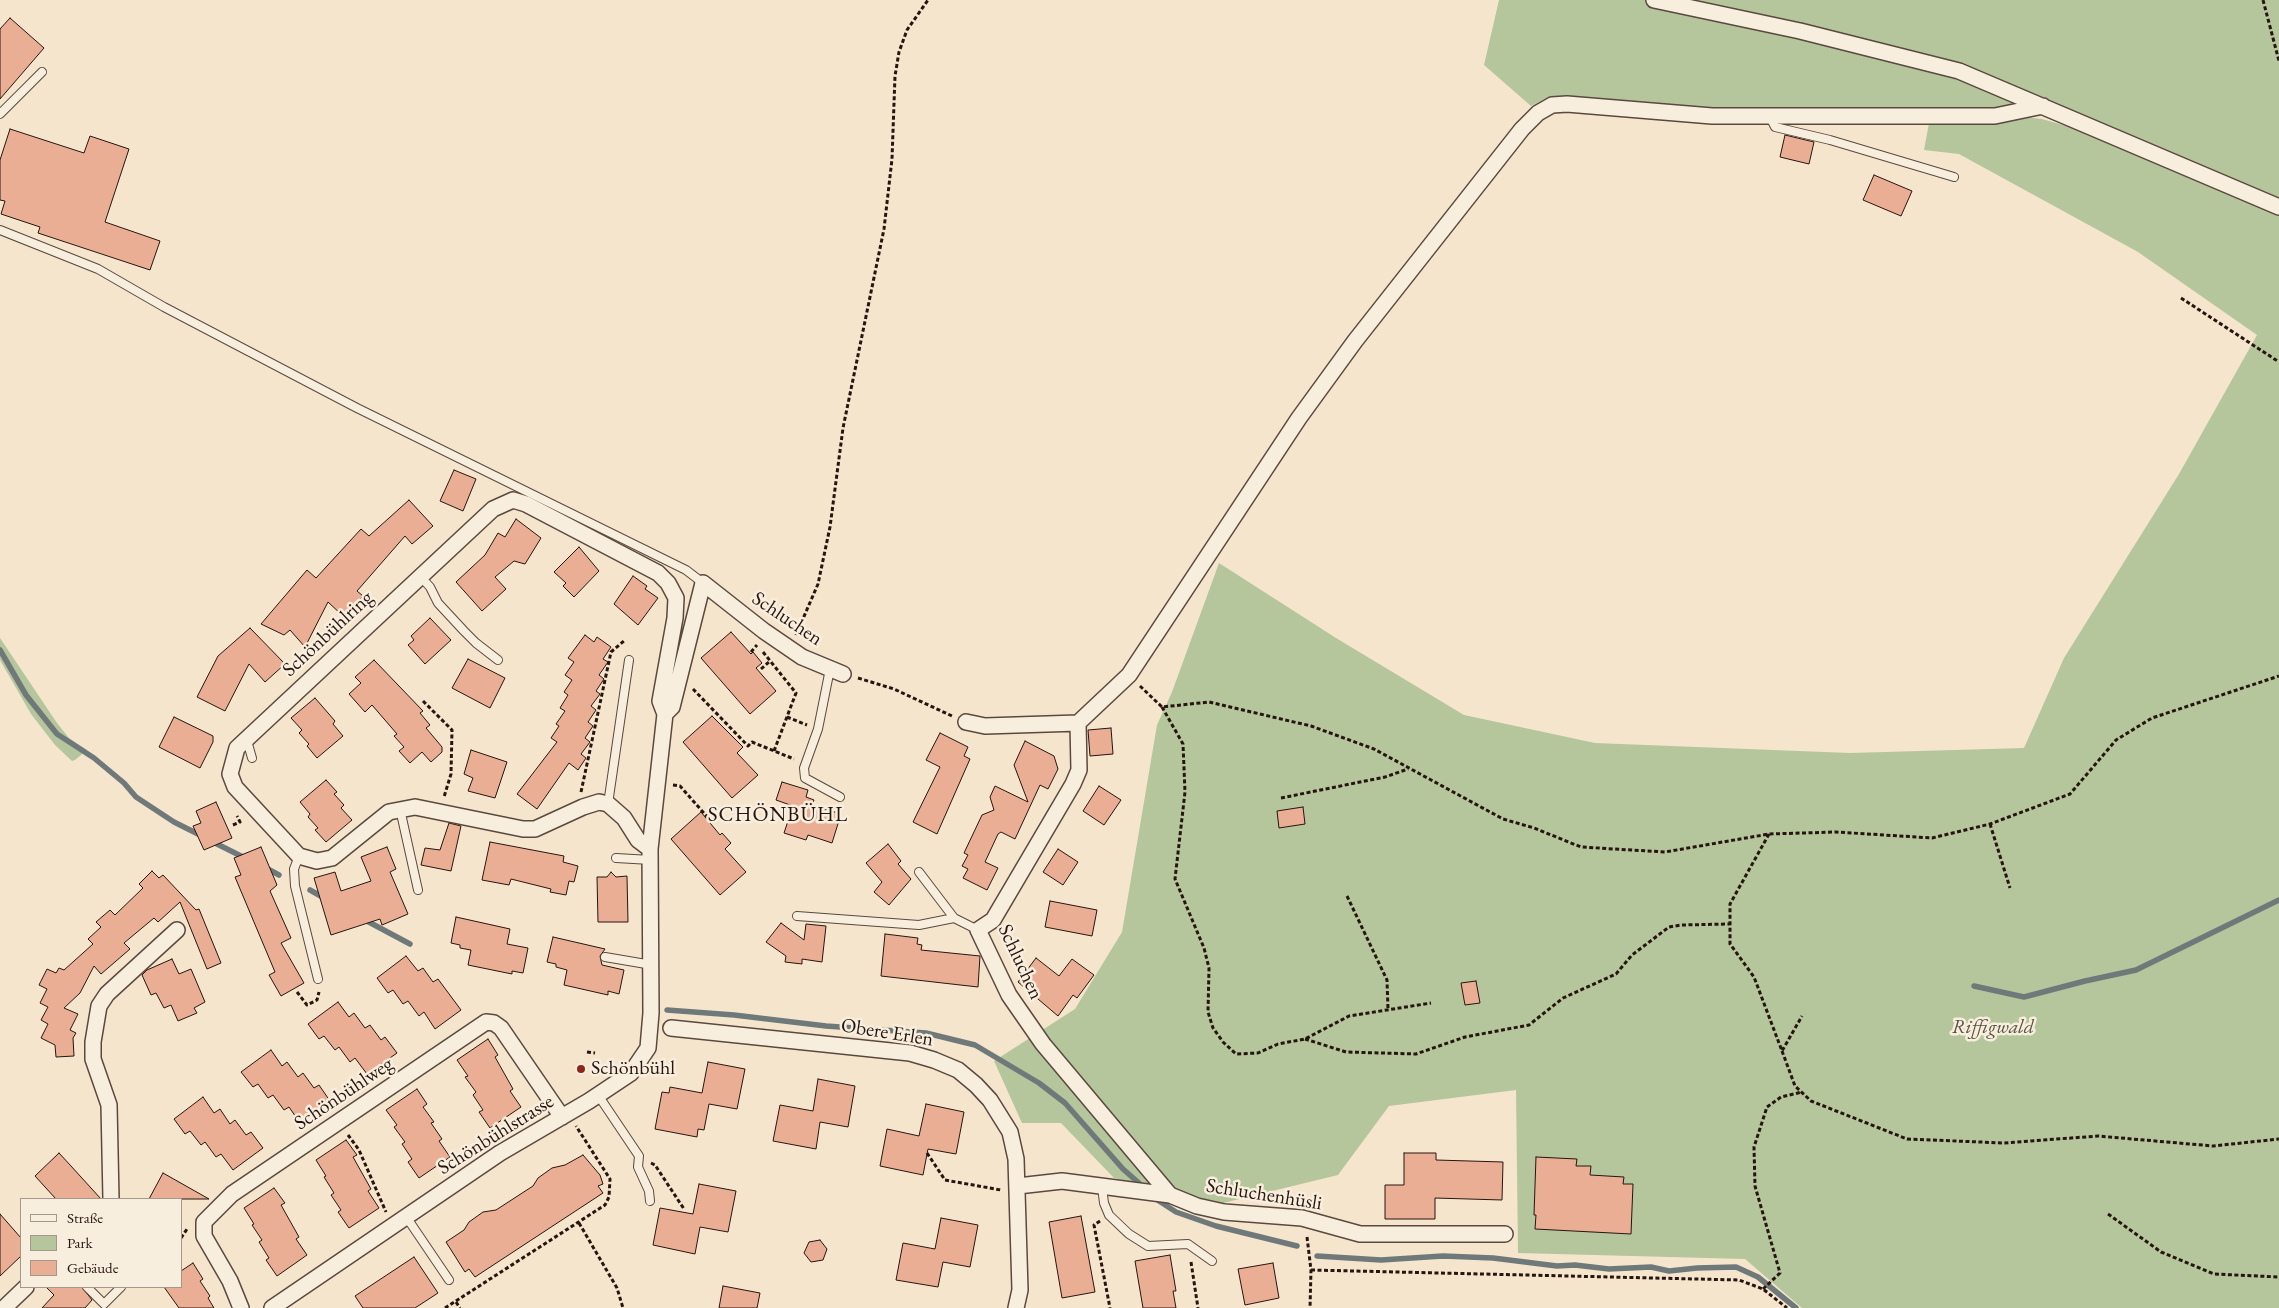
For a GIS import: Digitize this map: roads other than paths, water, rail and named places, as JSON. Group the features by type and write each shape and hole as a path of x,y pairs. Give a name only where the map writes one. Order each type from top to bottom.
{"street":[{"path":"1654,0 1800,31 1959,71 2279,207"},
{"path":"966,722 985,726 1078,723 1129,675 1299,418 1355,341 1522,129 1538,113 1552,105 1567,104 1712,116 1995,116 2043,106"},
{"name":"Schönbühlring","path":"299,856 235,787 230,774 236,748 493,509 513,500 526,504 650,568 668,582 676,598 675,618 660,701 665,714 650,854 652,944"},
{"path":"665,714 672,707 703,583"},
{"name":"Schluchen","path":"703,583 764,631 802,657 836,671"},
{"name":"Schluchen","path":"1078,723 1079,770 1073,784 993,920 978,930 1009,995 1043,1044 1170,1195"},
{"path":"299,856 317,861 332,858 385,815 400,809 415,807 523,829 535,829 583,807 599,802 608,804 624,818 638,840 650,854"},
{"path":"110,1198 109,1105 93,1059 93,1042 99,1006 107,994 177,930"},
{"name":"Schönbühlstrasse","path":"272,1308 500,1153 631,1073 648,1048 651,1033 652,944"},
{"name":"Schönbühlweg","path":"241,1308 230,1281 204,1236 204,1222 232,1194 486,1022 494,1023 502,1028 565,1115"},
{"name":"Obere Erlen","path":"671,1028 910,1054 934,1060 958,1070 990,1100 1010,1132 1016,1159 1018,1189 1020,1290 1016,1308"},
{"name":"Schluchenhüsli","path":"1018,1189 1062,1181 1170,1195 1197,1206 1224,1212 1302,1218 1360,1234 1506,1234"},
{"path":"4,1308 25,1288"}],"lane":[{"path":"0,114 42,72"},
{"path":"1770,117 1775,127 1830,140 1954,177"},
{"path":"0,230 98,269 164,307 348,404 686,570 703,583"},
{"path":"420,576 430,587 438,603 476,643 498,660"},
{"path":"608,804 629,660"},
{"path":"836,671 805,763 805,778 840,798"},
{"path":"244,739 248,744 252,758"},
{"path":"400,809 418,890"},
{"path":"616,858 650,854"},
{"path":"299,856 294,869 295,886 318,979"},
{"path":"919,872 954,918 978,930"},
{"path":"797,916 919,925 954,918"},
{"path":"605,957 652,965"},
{"path":"598,1094 639,1156 638,1167 649,1191 650,1201"},
{"path":"1102,1187 1104,1203 1109,1215 1129,1234 1148,1246 1188,1244 1212,1261"},
{"path":"407,1218 449,1280"},
{"path":"87,1288 104,1304 120,1288"}],"waterway":[{"path":"0,650 26,695 57,734 94,758 124,783 136,797 174,822 202,836"},
{"path":"213,842 247,859"},
{"path":"266,868 279,875"},
{"path":"310,890 326,899"},
{"path":"1974,986 2024,997 2136,970 2279,900"},
{"path":"365,920 410,944"},
{"path":"667,1010 734,1015 826,1026 926,1033 975,1045 1039,1083 1065,1103 1123,1169 1140,1184"},
{"path":"1156,1199 1176,1212 1216,1226 1297,1246"},
{"path":"1317,1256 1381,1260 1443,1256 1493,1258 1557,1266 1575,1265 1609,1269 1651,1267 1669,1271 1736,1267 1758,1277 1796,1308"}],"place":[{"name":"Schönbühl","path":"581,1069"}],"district":[{"name":"SCHÖNBÜHL","path":"778,815"}],"park label":[{"name":"Riffigwald","path":"1993,1028"}]}
